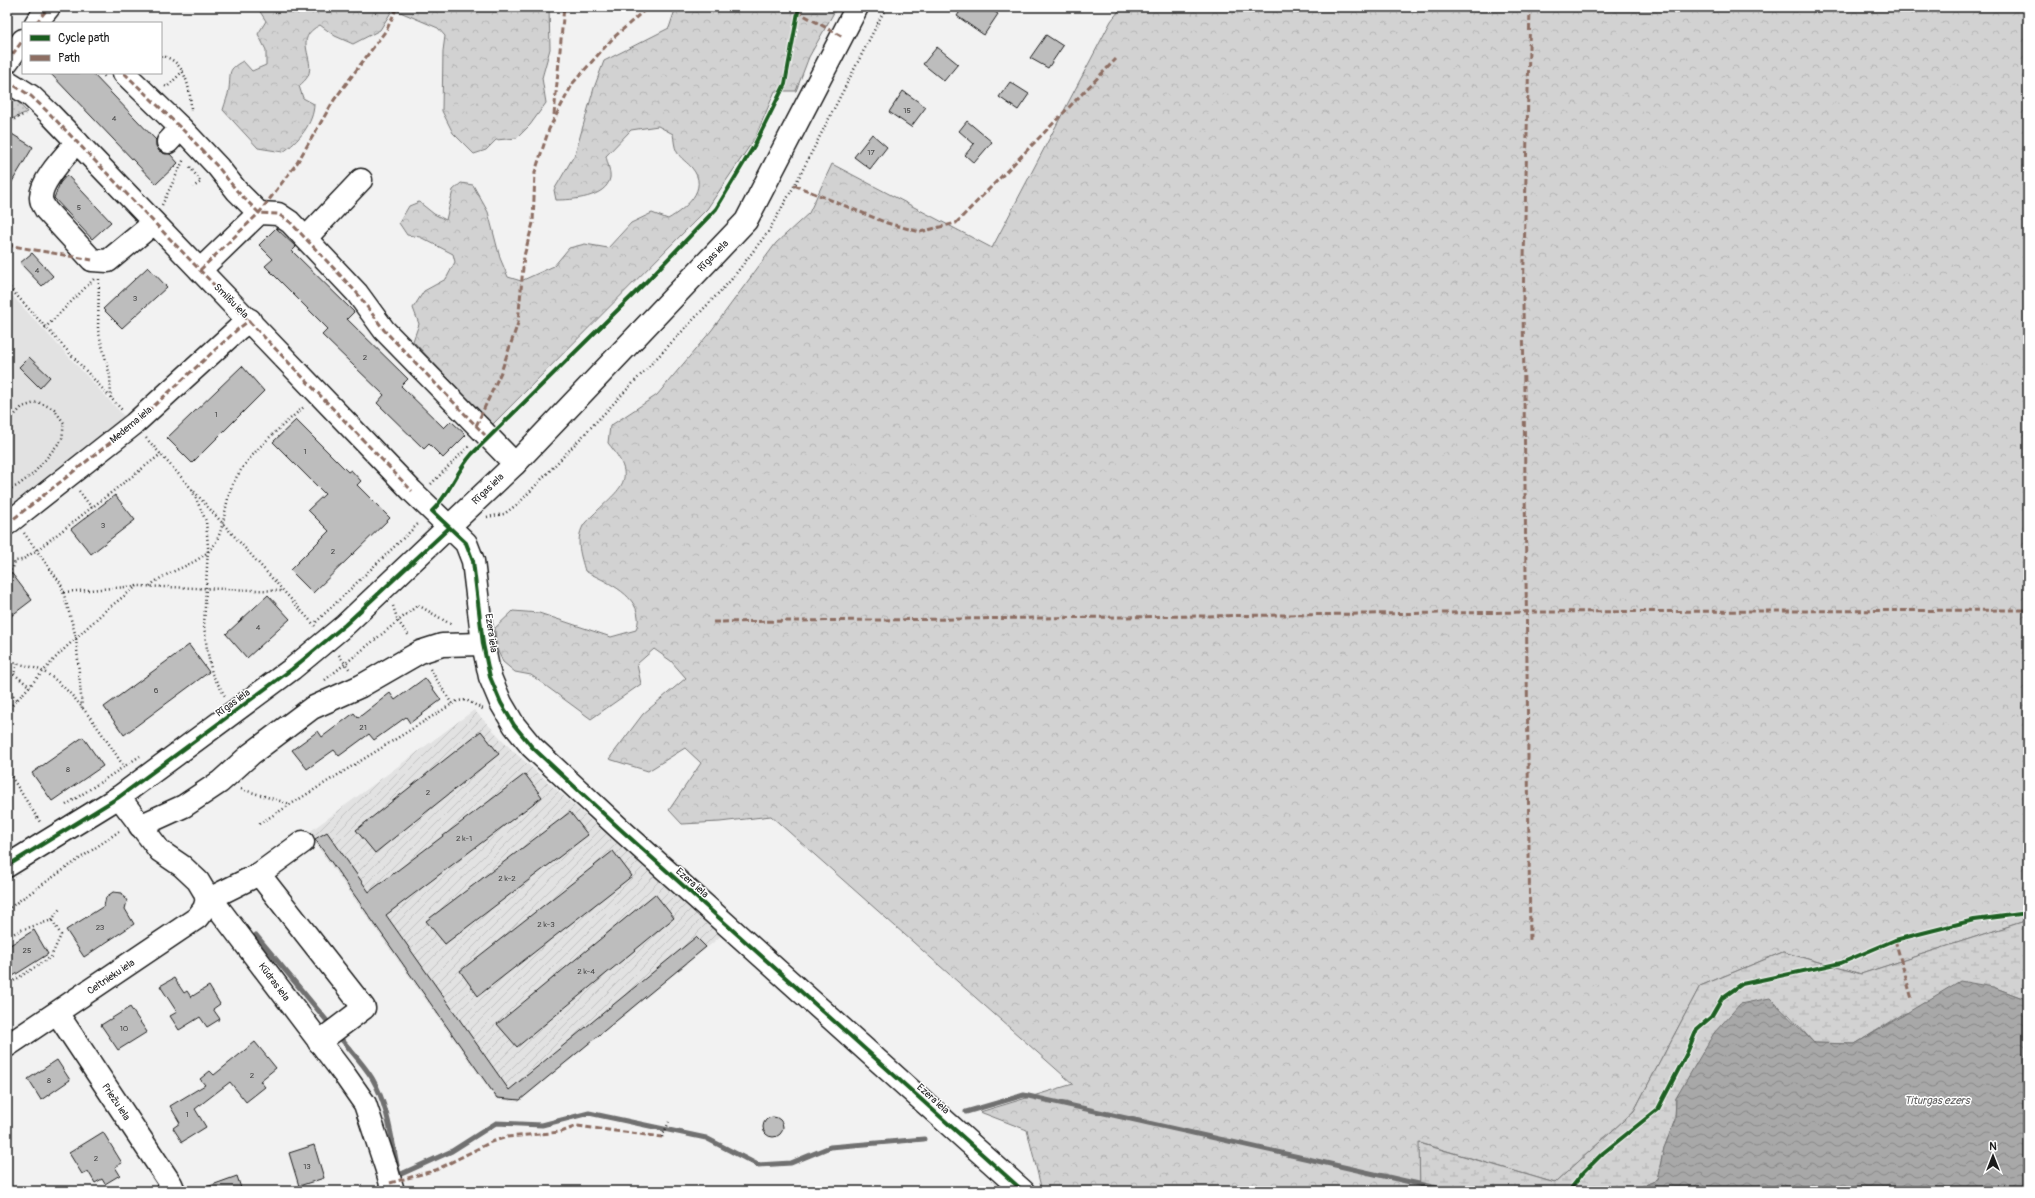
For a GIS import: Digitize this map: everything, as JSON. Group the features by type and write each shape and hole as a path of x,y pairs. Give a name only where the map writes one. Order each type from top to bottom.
{"street":[{"path":"37,22 49,7"},
{"name":"Rīgas iela","path":"7,866 119,797 292,670 322,645 449,528 515,464 746,221 857,7"},
{"path":"7,62 22,41"},
{"path":"121,78 152,100 178,134 218,167 237,191 259,213 278,214 290,222 357,293 384,330 482,432 515,464"},
{"name":"Smilšu iela","path":"7,81 31,96 77,142 449,528"},
{"path":"77,142 45,183 41,193 41,201 46,210 92,260 108,261 154,223"},
{"path":"306,238 361,180"},
{"path":"200,270 259,213"},
{"name":"Medema iela","path":"10,522 134,424 238,329 250,320"},
{"name":"Ezera iela","path":"449,528 466,544 473,562 483,644 490,677 501,703 514,725 532,747 613,823 1023,1191"},
{"path":"140,826 184,806 220,782 251,754 312,708 361,686 420,652 442,645 483,644"},
{"name":"Kūdras iela","path":"119,797 160,851 182,866 198,881 207,900 219,909 365,1104 393,1191"},
{"path":"207,900 259,874 303,842"},
{"path":"259,874 364,1008 320,1042"},
{"name":"Celtnieku iela","path":"7,1046 197,918 204,909 207,900"},
{"name":"Priežu iela","path":"57,1013 171,1184 174,1191"}],"path":[{"path":"162,56 168,57 176,62 183,71 188,86 191,121 178,134"},
{"path":"152,100 183,71"},
{"path":"7,123 29,112"},
{"path":"184,158 201,182 193,187"},
{"path":"45,328 99,274 98,330 110,376 111,399"},
{"path":"7,285 314,625"},
{"path":"150,586 159,577 189,563 207,552 216,541 223,523 224,513 232,485 245,464 287,422 320,394"},
{"path":"7,423 22,407 38,402 54,408 64,423 62,439 46,460 33,474 17,486 7,490"},
{"path":"308,630 425,504 482,432"},
{"path":"7,572 13,568 16,562 22,560 37,550 161,454"},
{"path":"191,488 206,521 207,552 204,626 207,649 212,674 225,697"},
{"path":"10,522 37,550 61,584 76,637 82,708"},
{"path":"64,592 138,586 206,587 284,591"},
{"path":"7,711 76,637 122,596 138,586"},
{"path":"7,661 43,672 62,687 105,736 124,766"},
{"path":"7,681 14,674 17,664"},
{"path":"14,674 30,687"},
{"path":"7,690 18,700"},
{"path":"221,700 230,694"},
{"path":"259,824 457,701 466,700 485,711"},
{"path":"60,810 143,754"},
{"path":"7,770 40,822"},
{"path":"220,782 290,804"},
{"path":"34,827 47,818"},
{"path":"7,937 21,930 52,920 61,907"},
{"path":"7,985 51,957 61,935 52,920"},
{"path":"662,1137 669,1122"}],"shaded area":[{"path":"7,290 124,416 7,508"},
{"path":"474,710 512,750 721,936 519,1102 496,1099 308,833"}],"green space":[{"path":"257,7 549,7 550,49 542,78 546,103 530,125 517,138 496,140 486,150 474,154 453,133 442,111 443,51 445,36 438,28 393,9 380,30 353,44 335,36 320,25 312,30 307,36 306,43 310,69 308,76 299,86 303,98 314,104 308,125 294,143 283,152 258,148 223,110 229,92 230,75 232,69 243,61 252,71 266,65 266,50 258,34 266,21"},
{"path":"676,7 837,7 809,57 796,91 775,91 755,138 707,209 492,425 413,341 419,324 413,308 424,291 446,279 455,262 453,254 420,237 407,235 399,223 409,206 419,202 434,214 446,220 453,190 461,183 473,185 488,212 500,258 508,277 521,281 554,266 569,248 585,244 608,248 631,223 652,213 668,219 681,210 688,204 697,191 697,176 692,168 677,152 673,134 658,126 631,130 606,156 610,178 607,185 602,190 595,194 579,198 556,200 554,190 575,154 594,88 604,61 669,28"},
{"path":"1122,7 2028,7 2028,920 1861,974 1783,952 1700,986 1634,1111 1555,1183 1420,1143 1420,1191 1042,1191 1027,1130 980,1112 1073,1084 771,816 720,822 682,824 669,810 701,763 685,748 648,771 609,759 643,714 686,678 671,661 654,649 637,664 641,684 591,719 531,675 515,672 503,662 496,647 495,628 513,611 539,613 611,637 636,630 638,619 636,609 632,601 618,589 585,571 580,554 579,537 584,525 612,497 623,482 623,466 608,443 610,426 657,395 711,331 776,243 809,213 832,164 992,248 1111,21"},
{"path":"7,97 14,98 27,112 7,121"},
{"path":"2028,920 2028,1000 1993,987 1903,1014 1855,1044 1814,1043 1788,1014 1676,1098 1675,1120 1664,1148 1657,1180 1631,1191 1420,1191 1419,1143 1555,1183 1634,1111 1700,986 1783,952 1861,974"}],"water":[{"name":"Titurgas ezers","path":"1960,981 1993,987 2028,1000 2028,1191 1631,1191 1657,1180 1664,1148 1675,1120 1676,1098 1714,1033 1740,1004 1770,998 1814,1043 1855,1044"}],"building":[{"path":"963,7 988,7 998,14 984,35 957,16"},
{"path":"1046,35 1063,46 1048,68 1030,58"},
{"path":"937,47 958,64 944,81 923,64"},
{"path":"51,74 93,74 156,140 156,146 159,151 170,154 178,163 156,184"},
{"path":"1010,82 1029,94 1018,110 999,97"},
{"path":"903,91 926,107 911,127 889,112"},
{"path":"967,121 992,142 974,163 965,155 974,144 959,131"},
{"path":"7,131 33,147 7,190"},
{"path":"872,134 887,147 870,169 854,157"},
{"path":"67,175 111,222 92,239 54,198 60,183"},
{"path":"276,228 296,247 292,251 354,312 347,319 408,379 401,386 444,428 451,421 466,435 443,458 429,444 424,449 377,403 384,395 322,335 328,329 265,266 273,259 259,245"},
{"path":"32,253 53,276 42,286 20,263"},
{"path":"148,267 167,287 122,328 103,309"},
{"path":"29,357 50,377 40,388 19,367"},
{"path":"242,366 264,391 192,463 167,438"},
{"path":"296,420 348,472 351,470 361,481 357,485 390,518 313,593 290,570 329,531 308,510 325,494 273,442"},
{"path":"115,495 135,520 91,554 71,529"},
{"path":"7,567 32,600 7,619"},
{"path":"268,595 290,619 247,658 226,634"},
{"path":"189,645 209,672 124,735 104,707"},
{"path":"425,678 441,700 410,723 406,717 374,740 369,734 339,756 334,750 307,769 292,750 318,731 322,737 354,713 358,718 390,693 395,700"},
{"path":"481,731 499,754 375,853 356,830"},
{"path":"83,737 103,766 52,801 32,773"},
{"path":"525,774 542,797 386,915 509,1090 696,937 706,947 520,1100 497,1098 315,839 327,832 369,892"},
{"path":"570,812 588,835 445,944 426,921"},
{"path":"613,851 632,876 478,996 460,971"},
{"path":"113,892 122,893 127,901 125,909 134,924 84,957 66,930 104,906 106,897"},
{"path":"655,894 674,918 517,1047 497,1024"},
{"path":"34,930 48,954 13,976 7,966 7,947"},
{"path":"174,978 184,993 187,991 191,997 209,986 220,1004 213,1009 220,1019 207,1027 200,1017 179,1030 170,1016 177,1012 160,986"},
{"path":"130,1007 147,1032 118,1050 101,1025"},
{"path":"255,1042 276,1068 260,1081 265,1087 246,1102 230,1082 195,1109 206,1127 182,1142 173,1128 180,1123 170,1106 205,1085 200,1079 210,1071 214,1075"},
{"path":"57,1060 70,1080 41,1100 28,1079"},
{"path":"773,1117 780,1120 783,1127 780,1134 773,1137 766,1134 763,1127 766,1120"},
{"path":"103,1132 122,1163 115,1167 120,1175 105,1184 102,1179 95,1183 88,1171 82,1174 69,1153"},
{"path":"314,1145 324,1178 299,1186 289,1153"},
{"path":"237,1176 242,1191 201,1191 201,1189"}],"waterway":[{"path":"256,935 332,1027"},
{"path":"338,1035 364,1067 378,1089 389,1125 399,1175 452,1151 496,1123 542,1125 589,1113 706,1138 758,1165 791,1163 830,1147 924,1139"},
{"path":"966,1112 1024,1095 1450,1191"}],"marked path":[{"path":"37,22 49,7"},
{"path":"200,270 259,213 297,163 334,100 387,29 397,7"},
{"path":"554,115 564,7"},
{"path":"476,426 501,372 518,323 524,256 533,223 535,172 549,129 573,83 613,38 648,7"},
{"path":"789,7 843,37"},
{"path":"1530,7 1523,302 1530,940"},
{"path":"7,62 22,41"},
{"path":"794,185 887,223 920,232 956,223 1116,59"},
{"path":"125,74 184,131 218,167 237,191 259,213 278,214 290,222 357,293 384,330 485,435"},
{"path":"7,81 31,96 50,114 412,491"},
{"path":"7,245 92,260"},
{"path":"7,524 134,424 238,329 250,320"},
{"path":"713,622 1527,612 2028,610"},
{"path":"1895,940 1912,999"},
{"path":"390,1183 436,1170 491,1142 507,1137 561,1132 577,1126 662,1137"}],"cycle path":[{"path":"800,7 785,84 754,146 716,209 645,283 472,454 461,468 443,498 432,511 466,543 473,561 483,644 490,677 501,703 514,725 532,747 619,828 1023,1191"},
{"path":"7,866 119,797 292,669 345,625 449,528"},
{"path":"1569,1191 1583,1173 1603,1153 1658,1109 1687,1053 1697,1029 1711,1017 1722,998 1742,984 1841,963 1895,940 1974,920 2028,913"}]}
